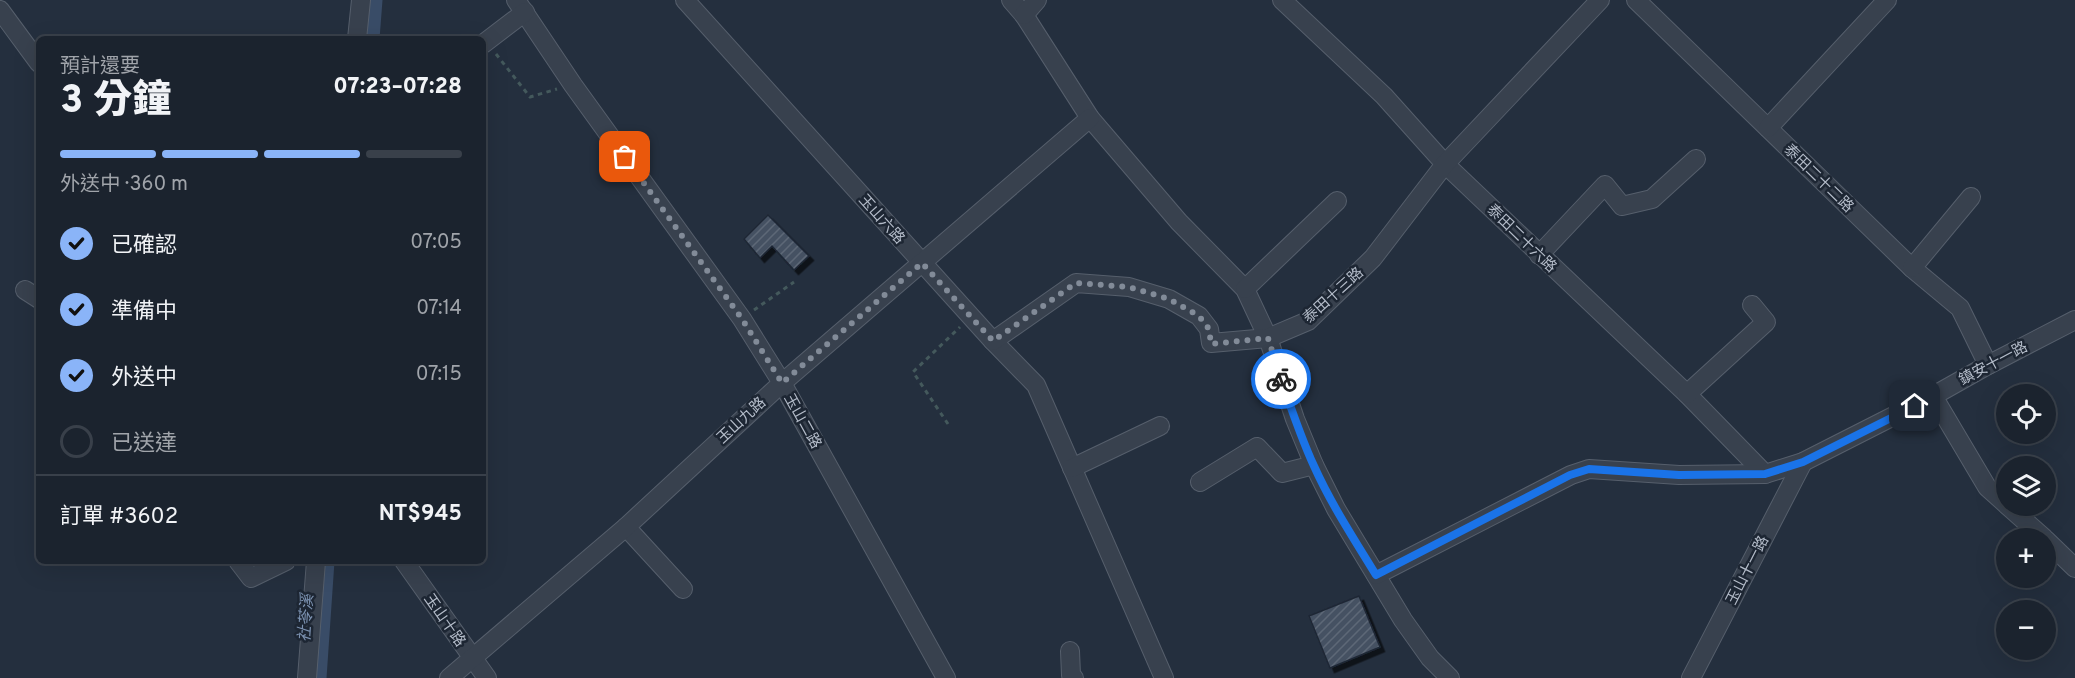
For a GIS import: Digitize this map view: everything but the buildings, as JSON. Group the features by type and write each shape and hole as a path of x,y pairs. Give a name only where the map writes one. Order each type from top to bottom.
{"street":[{"path":"357,36 361,0"},
{"name":"玉山六路","path":"684,0 993,341 1036,385 1164,678"},
{"path":"1011,0 1024,15 1090,118 1179,222 1245,289 1268,338 1295,419 1314,465 1336,509 1423,648 1450,678"},
{"path":"1024,15 1037,0"},
{"name":"泰田二十六路","path":"1282,0 1384,96 1445,164 1687,394 1765,474"},
{"name":"泰田十三路","path":"993,341 1076,283 1129,287 1169,299 1199,316 1209,329 1211,344 1268,338 1308,321 1373,258 1445,164 1600,0"},
{"name":"泰田二十二路","path":"1636,0 1912,268 1960,308 1988,365"},
{"path":"1768,128 1887,0"},
{"path":"486,41 520,6"},
{"name":"玉山二路","path":"520,6 573,85 742,319 782,383 946,678"},
{"path":"0,9 36,59"},
{"name":"玉山九路","path":"449,678 626,527 782,383 1090,118"},
{"path":"1539,255 1605,185 1623,206 1652,199 1696,159"},
{"path":"1912,268 1971,197"},
{"path":"1245,289 1337,201"},
{"path":"1687,394 1766,322 1752,305"},
{"name":"鎮安十一路","path":"1376,575 1570,475 1589,469 1679,475 1765,474 1803,462 2075,320"},
{"path":"1933,396 1987,487 1996,495"},
{"path":"1072,468 1160,426"},
{"path":"1200,482 1257,447 1282,473 1314,465"},
{"name":"玉山十一路","path":"1691,678 1803,462"},
{"path":"2019,516 2033,528"},
{"path":"626,527 683,589"},
{"path":"2056,550 2075,568"},
{"path":"240,564 251,578 280,564"},
{"path":"307,678 316,564"},
{"name":"玉山十路","path":"406,564 487,678"},
{"path":"1070,651 1071,675 1074,678"}],"path":[{"path":"486,45 530,98 573,85"},
{"path":"742,319 794,282"},
{"path":"948,424 913,372 972,316"}],"waterway":[{"name":"社苓溪","path":"372,36 375,0"},
{"name":"社苓溪","path":"319,678 327,564"}],"way so far":[{"path":"625,157 742,319 782,383 922,263 993,341 1076,283 1129,287 1169,299 1199,316 1209,329 1211,344 1268,338 1281,379"}],"route":[{"path":"1281,379 1314,465 1336,509 1376,575 1570,475 1589,469 1679,475 1765,474 1803,462 1915,406"}]}
